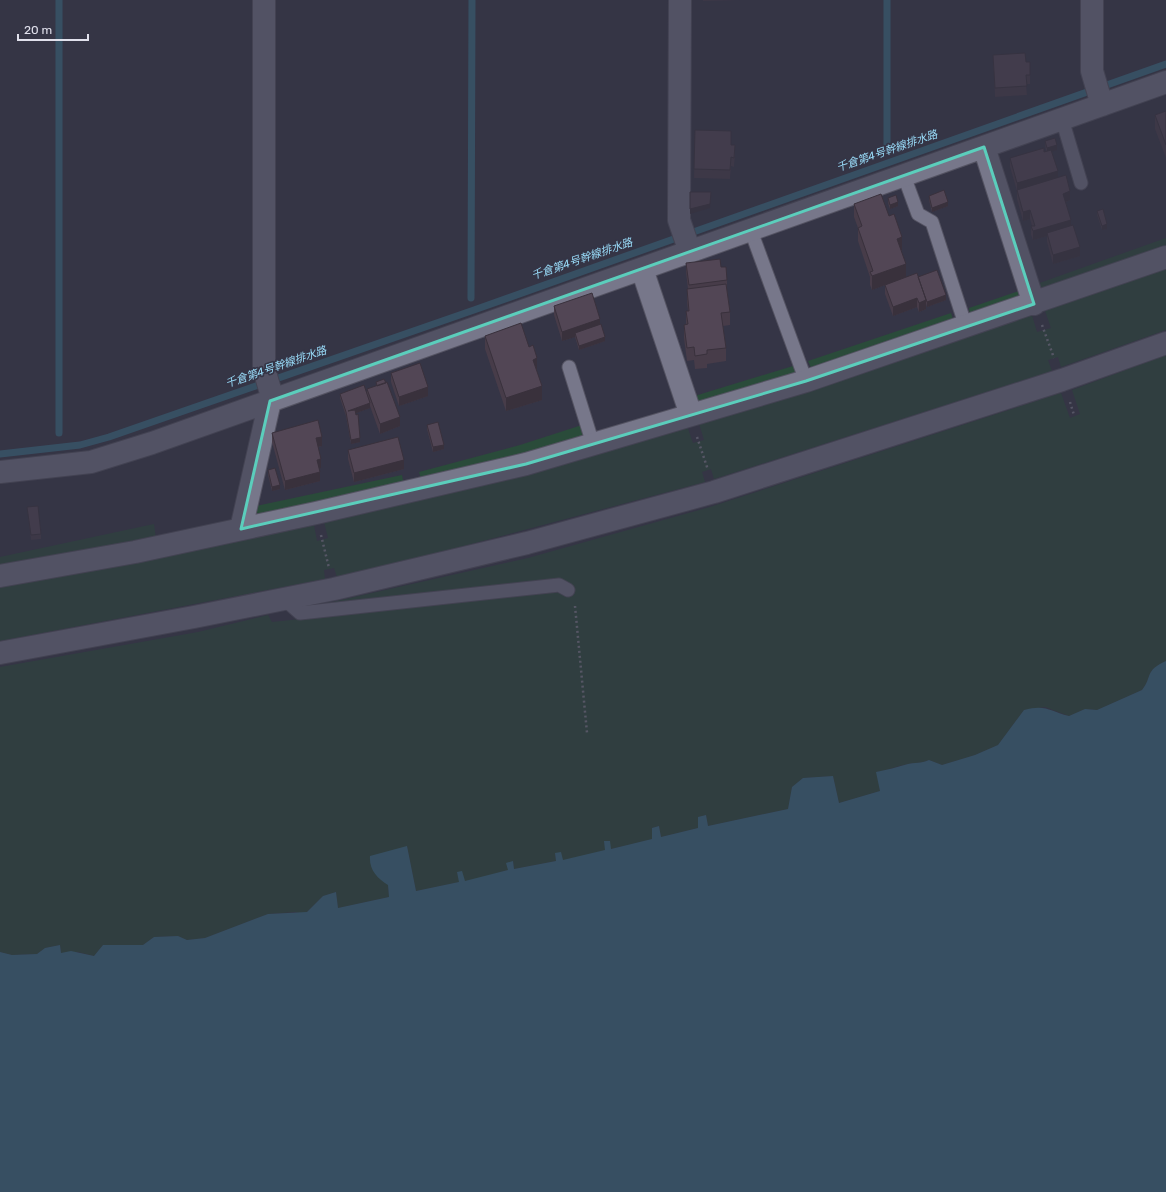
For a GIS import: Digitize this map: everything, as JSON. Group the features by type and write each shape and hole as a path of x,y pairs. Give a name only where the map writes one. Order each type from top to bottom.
{"street":[{"path":"241,529 270,391 264,0"},
{"path":"680,0 679,220 686,240"},
{"path":"1092,0 1092,71 1098,93"},
{"path":"0,472 91,462 152,443 270,391 642,269 686,240 751,231 1062,119 1098,93 1166,82"},
{"path":"984,147 1034,304"},
{"path":"0,576 135,552 526,464 806,381 1034,304 1166,257"},
{"path":"642,269 690,415"},
{"path":"0,653 334,589 527,543 714,492 1062,380 1166,343"}],"lane":[{"path":"1062,119 1081,183"},
{"path":"904,176 918,214 932,222 966,327"},
{"path":"751,231 806,381"},
{"path":"569,367 593,444"},
{"path":"284,599 300,613 559,585 568,590"}],"path":[{"path":"1044,330 1054,358"},
{"path":"699,441 708,470"},
{"path":"322,539 329,569"},
{"path":"568,590 574,600 587,733"}],"highlighted area":[{"path":"984,147 1034,304 806,381 526,464 241,529 270,401"}],"green space":[{"path":"1166,238 1166,250 1044,293 1034,285"},
{"path":"1166,267 1166,330 1061,367 1058,357 1048,360 1052,371 714,479 711,469 702,472 705,482 373,570 337,577 334,568 324,570 325,579 0,641 0,583 313,520 317,541 328,538 323,518 686,423 693,443 704,440 698,420 1031,312 1037,332 1051,328 1044,308"},
{"path":"1019,291 1016,304 970,316 969,308"},
{"path":"951,313 955,325 812,370 808,361"},
{"path":"1166,355 1166,661 1152,671 1142,690 1097,710 1085,709 1069,716 1045,707 1024,710 998,745 975,755 942,765 929,760 877,772 880,791 839,803 833,776 803,778 792,787 788,809 708,826 706,815 698,817 698,828 661,837 659,826 652,828 653,839 611,849 604,842 606,850 563,861 555,853 556,861 514,869 513,861 508,870 465,882 457,872 460,882 416,891 407,846 388,885 389,897 338,908 336,892 323,896 303,914 295,912 268,914 205,938 187,940 178,936 154,937 143,945 103,945 94,956 78,952 61,953 60,945 45,948 37,954 12,955 0,952 0,667 198,632 268,615 272,622 558,592 569,584 323,604 528,558 710,507 1061,393 1070,418 1080,414 1072,390"},
{"path":"793,366 796,372 794,377 700,406 688,398"},
{"path":"582,425 586,438 422,482 419,472 520,445"},
{"path":"402,475 404,485 266,519 257,513 256,506"},
{"path":"154,524 156,539 0,569 0,557"}],"water":[{"path":"1166,661 1166,1192 0,1192 0,952 12,955 37,954 45,948 60,945 61,953 71,951 94,956 103,945 143,945 154,937 178,936 187,940 205,938 268,914 307,912 323,896 336,892 338,908 389,897 388,885 374,873 370,856 407,846 416,891 459,882 457,872 462,871 465,881 508,870 506,863 513,861 514,869 556,861 555,853 561,852 563,860 605,850 604,841 610,841 611,849 652,839 652,828 659,826 661,837 698,828 698,817 706,815 708,826 788,809 792,787 803,778 833,776 839,803 880,791 876,772 929,760 942,765 975,755 998,745 1024,710 1031,708 1043,708 1069,716 1085,709 1097,710 1142,690 1152,671"}],"building":[{"path":"1025,53 1026,62 1030,62 1030,75 1026,75 1027,86 995,88 993,55"},
{"path":"1166,111 1166,145 1155,115"},
{"path":"695,130 731,131 731,145 735,145 734,158 731,157 730,170 694,169"},
{"path":"1055,138 1057,145 1047,148 1045,141"},
{"path":"1044,148 1044,152 1051,150 1058,171 1017,183 1010,158"},
{"path":"1066,175 1070,191 1063,194 1071,220 1033,231 1031,226 1035,226 1030,210 1023,212 1017,190"},
{"path":"944,190 948,202 932,208 929,196"},
{"path":"690,192 711,192 710,204 690,209"},
{"path":"881,194 889,216 894,214 902,237 897,239 906,264 872,276 870,272 873,271 858,228 862,226 854,204"},
{"path":"896,195 898,202 890,205 888,198"},
{"path":"1103,209 1107,224 1102,226 1097,211"},
{"path":"1073,225 1080,247 1053,255 1047,233"},
{"path":"720,259 721,267 726,267 727,280 689,285 686,263"},
{"path":"937,270 946,295 927,302 918,277"},
{"path":"917,273 926,300 919,303 917,298 893,307 885,285"},
{"path":"726,284 730,312 721,313 726,348 707,350 707,354 695,356 694,347 687,348 684,325 688,324 686,311 689,311 687,289"},
{"path":"592,293 600,319 562,332 554,306"},
{"path":"521,323 529,347 533,345 537,358 533,360 542,386 506,398 485,336"},
{"path":"601,324 605,337 579,346 575,333"},
{"path":"420,363 428,387 399,397 391,373"},
{"path":"384,379 386,383 377,386 376,382"},
{"path":"387,382 400,417 380,424 367,389"},
{"path":"364,385 370,403 348,411 355,410 356,415 358,414 360,438 351,440 346,412 340,394"},
{"path":"318,420 322,437 316,438 321,459 317,460 320,472 285,481 272,433"},
{"path":"438,422 444,445 433,447 427,425"},
{"path":"398,437 404,460 354,473 348,450"},
{"path":"275,468 280,485 272,487 268,470"},
{"path":"38,506 41,534 31,535 27,507"}],"waterway":[{"path":"59,0 59,433"},
{"path":"471,298 472,0"},
{"path":"887,0 887,149"},
{"name":"千倉第4号幹線排水路","path":"0,454 80,445 109,437 474,310 1166,64"}]}
